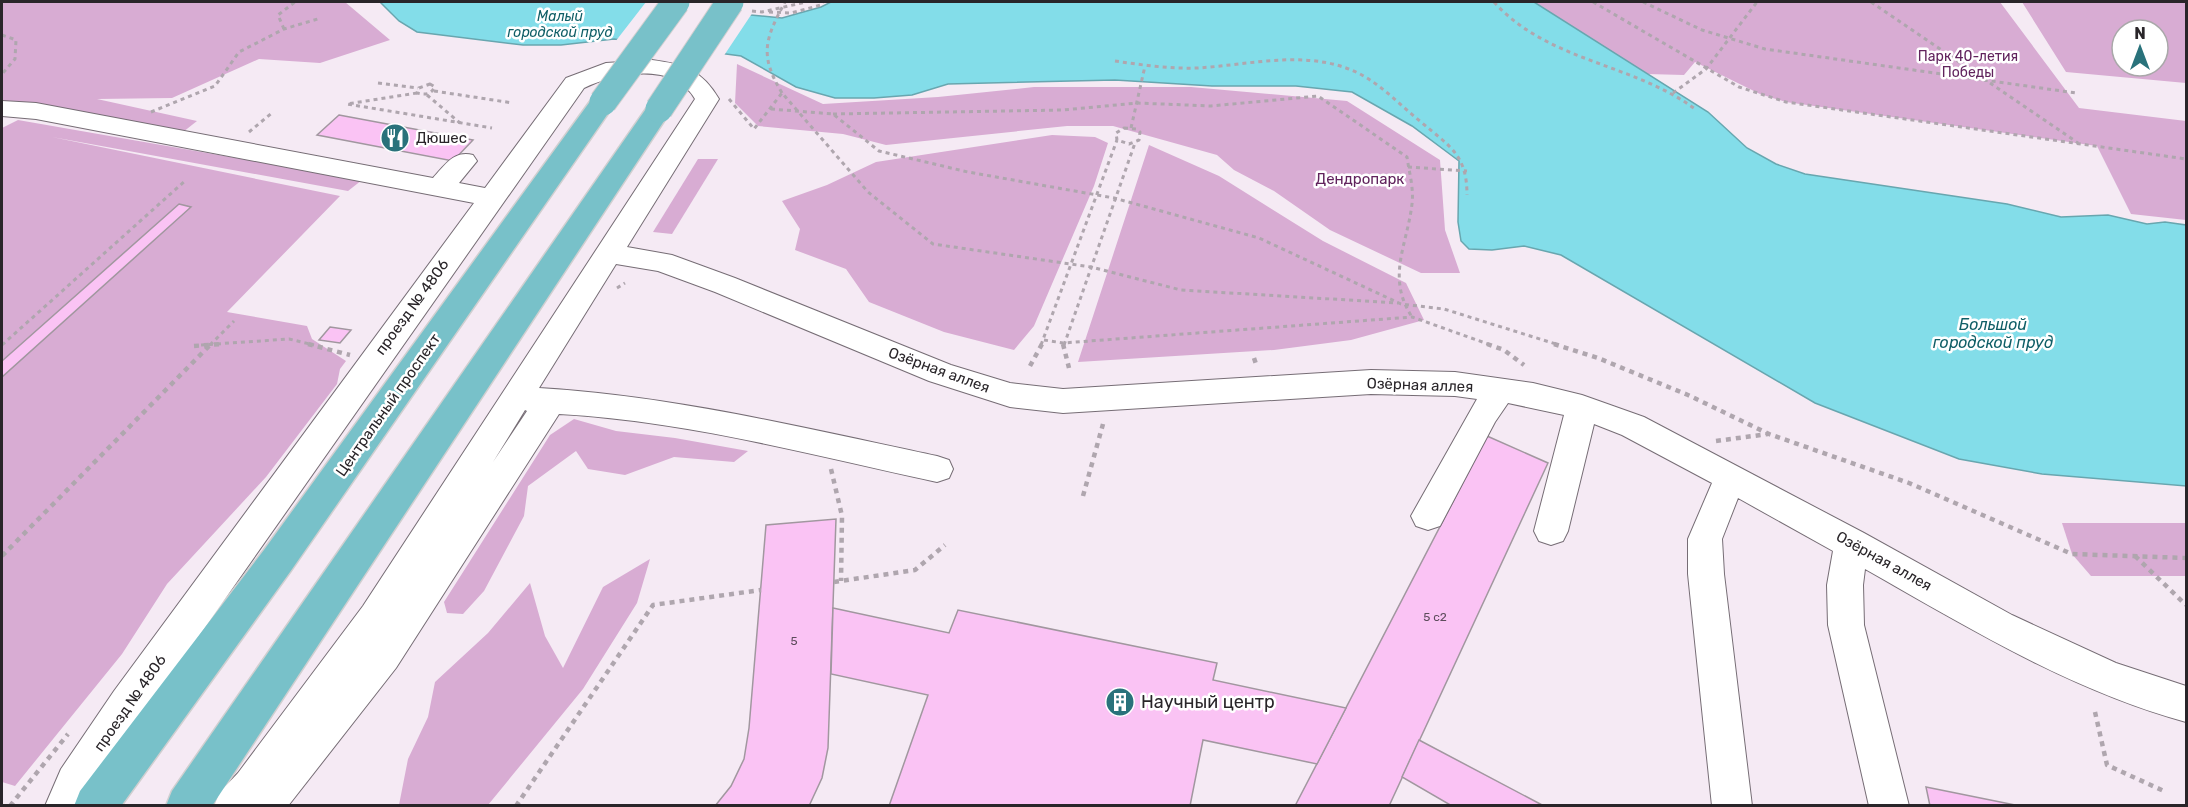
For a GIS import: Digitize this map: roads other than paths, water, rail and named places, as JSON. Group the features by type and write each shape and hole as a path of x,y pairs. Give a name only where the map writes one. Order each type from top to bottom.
{"main road":[{"name":"Центральный проспект","path":"95,806 277,561 676,2"},
{"path":"187,806 730,2"}],"street":[{"name":"проезд № 4806","path":"65,806 75,783 128,704 574,83 609,70 654,67 687,76 703,90 707,99 607,253"},
{"path":"2,108 36,111 491,198"},
{"path":"439,188 464,160"},
{"path":"263,806 383,656 534,401 607,253"},
{"name":"Озёрная аллея","path":"607,253 662,262 725,285 940,373 1010,394 1063,400 1371,382 1455,384 1533,395 1582,407 1632,426 1852,543 1999,626 2107,677 2187,704"},
{"path":"1428,516 1483,414 1500,390"},
{"path":"534,401 604,404 688,416 937,469"},
{"path":"234,806 252,787 534,401"},
{"path":"1551,531 1582,407"},
{"path":"1731,478 1705,539 1706,574 1732,806"},
{"path":"1852,543 1845,585 1846,625 1889,806"}],"water":[{"name":"Большой городской пруд","path":"380,2 662,2 708,11 782,18 831,2 1534,2 1708,112 1747,148 1776,164 1805,174 2007,204 2061,217 2108,215 2147,224 2165,222 2186,225 2186,486 2042,474 1959,459 1815,403 1561,255 1524,246 1492,250 1469,249 1461,241 1458,222 1459,161 1412,126 1352,92 1296,86 1212,86 1115,80 948,84 912,95 835,98 796,87 741,56 614,39 561,45 523,45 417,32 399,21"}],"place":[{"name":"Дюшес","path":"395,138"},
{"name":"Научный центр","path":"1120,702"}],"water label":[{"name":"Малый городской пруд","path":"560,24"}],"park label":[{"name":"Парк 40-летия Победы","path":"1968,64"},
{"name":"Дендропарк","path":"1360,179"}]}
